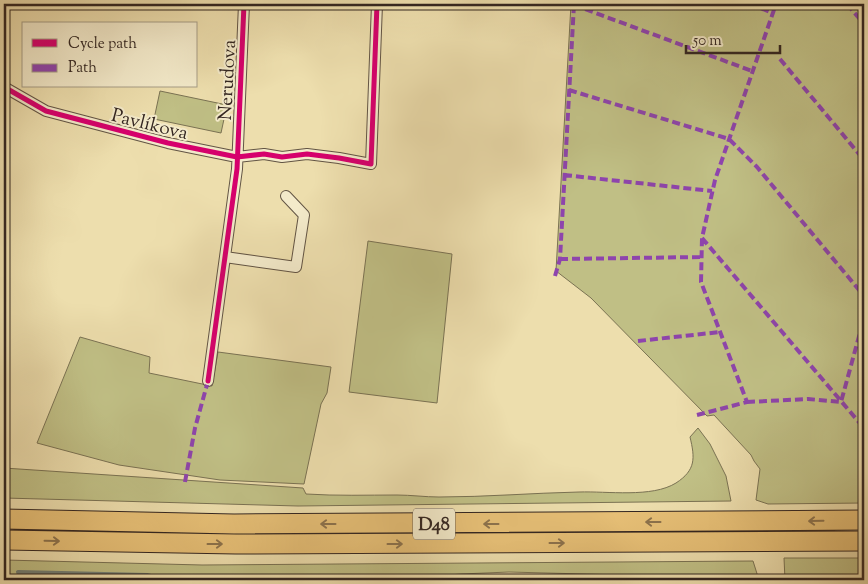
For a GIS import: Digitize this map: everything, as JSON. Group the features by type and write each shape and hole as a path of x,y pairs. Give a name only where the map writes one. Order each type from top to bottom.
{"highway":[{"name":"D48","path":"4,520 234,524 864,520"},
{"name":"D48","path":"4,540 305,544 864,541"}],"street":[{"name":"Nerudova","path":"237,157 244,4"},
{"name":"Pavlíkova","path":"4,87 46,111 160,141 237,157 264,154 282,157 307,154 371,164 377,4"},
{"path":"208,381 237,157"},
{"path":"225,257 296,267 304,215 286,196"}],"shaded area":[{"path":"571,4 864,4 864,503 768,504 756,500 760,469 751,455 714,415 707,416 591,298 556,271"},
{"path":"160,91 227,105 221,133 154,119"},
{"path":"368,241 452,254 437,403 349,392"},
{"path":"80,337 150,357 149,373 212,386 218,352 331,367 327,393 321,404 304,484 220,480 119,465 37,443"},
{"path":"698,428 710,444 726,476 731,501 298,506 4,498 4,468 303,488 306,494 318,495 439,497 655,491 676,483 691,468 693,451 690,437"},
{"path":"784,558 864,558 864,580 785,580"},
{"path":"4,560 202,565 753,561 759,580 709,580 697,577 509,572 385,580 4,580"}],"waterway":[{"path":"22,580 18,572 147,575 166,580"}],"marked path":[{"path":"555,276 560,259 574,4"},
{"path":"750,4 773,13"},
{"path":"697,415 747,402 701,282 702,238 715,180 776,4"},
{"path":"847,4 864,24"},
{"path":"574,5 752,71"},
{"path":"780,59 864,160"},
{"path":"569,90 729,139 757,167 864,296"},
{"path":"564,175 712,191"},
{"path":"702,238 864,428"},
{"path":"560,259 702,257"},
{"path":"747,402 808,399 841,402 864,318"},
{"path":"638,341 720,332"},
{"path":"185,482 195,428 208,381"}],"cycle path":[{"path":"208,381 237,169 244,4"},
{"path":"4,87 46,111 168,143 237,157 264,154 282,157 307,154 371,164 377,4"}]}
